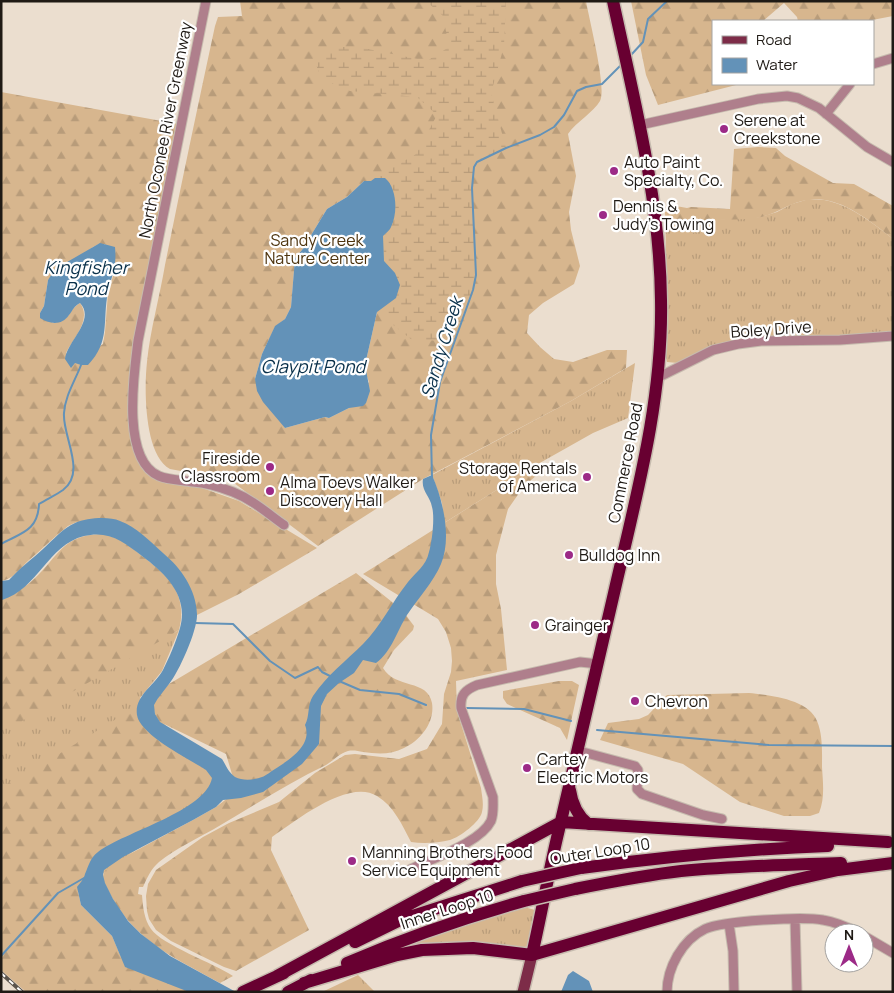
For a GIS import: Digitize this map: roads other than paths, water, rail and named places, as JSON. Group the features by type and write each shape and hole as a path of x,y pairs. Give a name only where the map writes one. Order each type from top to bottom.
{"highway":[{"name":"Commerce Road","path":"532,955 648,447 657,378 661,300 651,187 640,124 614,1"},
{"path":"570,787 575,808 582,819 588,824"},
{"path":"276,976 561,822 890,842"},
{"name":"Outer Loop 10","path":"243,992 344,948 400,920 522,881 581,868 668,856 752,849 890,842"},
{"path":"304,983 397,955 422,950 473,948 532,955 789,881 838,870 893,862"},
{"name":"Inner Loop 10","path":"288,992 348,962 420,933 524,901 575,889 619,880 681,871 893,862"}],"main road":[{"path":"523,992 532,955"}],"street":[{"name":"North Oconee River Greenway","path":"206,1 138,341 132,394 136,437 144,464 159,476 213,485 233,492 255,503 284,524"},
{"path":"874,64 893,58"},
{"path":"826,114 849,85"},
{"path":"640,124 776,96 798,98 810,103 867,147 893,162"},
{"name":"Boley Drive","path":"657,378 713,350 738,344 761,341 893,336"},
{"path":"410,869 477,836 490,821 494,810 493,798 461,708 464,692 477,685 580,662 598,664"},
{"path":"579,751 635,766 638,770 637,789 642,794 703,816 722,819"},
{"path":"795,919 797,992"},
{"path":"667,992 670,968 686,944 705,929 729,924 795,919 822,920 834,923"},
{"path":"729,924 733,951 734,992"},
{"path":"874,942 893,953"}],"water":[{"name":"Claypit Pond","path":"375,178 385,178 389,182 394,194 395,215 390,229 383,236 384,261 395,273 400,285 396,298 377,312 365,365 370,391 366,403 363,406 349,408 329,418 325,417 285,428 263,402 257,391 255,379 262,354 275,326 285,319 291,307 295,258 327,209 347,197 364,181 371,181"},
{"name":"Kingfisher Pond","path":"100,243 115,247 115,265 106,302 103,339 100,348 88,365 75,363 71,368 65,359 83,323 84,310 80,303 66,319 55,323 47,322 40,318 40,313 44,306 48,280 55,269"},
{"path":"432,475 440,496 445,519 446,543 441,564 430,584 407,615 382,658 376,663 363,660 354,673 327,694 321,706 319,744 302,764 263,792 241,798 223,800 216,807 123,857 104,870 105,883 113,899 128,921 141,934 170,956 236,992 189,992 125,967 112,936 81,905 77,887 84,878 91,859 95,854 110,844 180,811 195,801 206,790 212,778 206,770 156,738 140,723 137,715 139,702 163,670 180,628 182,616 178,596 167,578 151,563 122,542 109,536 101,535 84,536 61,548 25,587 2,600 1,581 9,580 62,531 80,521 110,518 126,524 148,539 181,572 191,588 197,614 187,650 178,670 154,705 155,714 160,722 222,759 235,777 245,780 259,778 287,761 303,745 306,739 305,725 310,703 318,688 369,637 411,578 426,561 433,530 433,511 423,487 423,479"},
{"path":"573,971 589,981 593,992 561,992 568,975"}],"waterway":[{"name":"Sandy Creek","path":"631,55 643,42 648,19 667,1"},
{"name":"Sandy Creek","path":"432,478 431,435 440,382 473,290 476,275 472,188 474,167 477,162 554,127 564,115 577,91 602,84 622,64"},
{"path":"1,544 22,534 32,526 38,513 39,504 63,490 70,482 73,474 73,464 64,422 64,413 68,395 81,365"},
{"path":"195,623 233,624 270,661 295,678 318,667 322,672 330,676"},
{"path":"339,681 360,690 399,694 426,705"},
{"path":"466,708 524,709 571,721"},
{"path":"597,730 769,745 893,746"},
{"path":"1,956 58,893 84,878"}],"railway":[{"path":"1,973 22,992"}],"place":[{"name":"Serene at Creekstone","path":"724,129"},
{"name":"Auto Paint Specialty, Co.","path":"614,171"},
{"name":"Dennis & Judy's Towing","path":"603,215"},
{"name":"Fireside Classroom","path":"270,467"},
{"name":"Storage Rentals of America","path":"587,477"},
{"name":"Alma Toevs Walker Discovery Hall","path":"270,491"},
{"name":"Bulldog Inn","path":"569,555"},
{"name":"Grainger","path":"535,625"},
{"name":"Chevron","path":"635,701"},
{"name":"Cartey Electric Motors","path":"527,768"},
{"name":"Manning Brothers Food Service Equipment","path":"352,861"}],"park label":[{"name":"Sandy Creek Nature Center","path":"317,249"}]}
